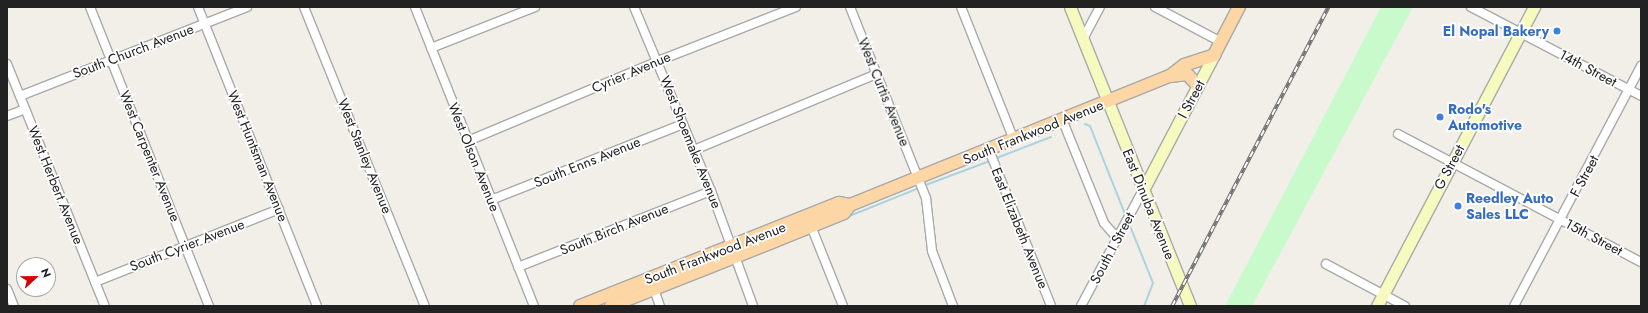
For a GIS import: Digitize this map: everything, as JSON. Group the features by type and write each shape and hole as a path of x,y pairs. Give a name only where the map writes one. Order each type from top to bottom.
{"main road":[{"name":"I Street","path":"1214,55 1239,7"},
{"name":"South Frankwood Avenue","path":"580,306 811,226 844,213 850,205 990,150 1062,119 1108,102 1170,76 1184,66 1214,55"},
{"path":"1170,76 1187,74 1198,86"},
{"name":"South Frankwood Avenue","path":"611,306 654,289 840,203 850,205"}],"street":[{"name":"West Carpenter Avenue","path":"90,7 209,306"},
{"name":"West Huntsman Avenue","path":"198,7 317,306"},
{"name":"South Church Avenue","path":"20,96 247,7"},
{"name":"West Stanley Avenue","path":"304,7 425,306"},
{"name":"West Olson Avenue","path":"415,7 534,306"},
{"path":"431,48 535,7"},
{"name":"West Shoemake Avenue","path":"634,7 658,60 711,191 753,306"},
{"name":"Cyrier Avenue","path":"468,141 658,60 796,7"},
{"name":"West Curtis Avenue","path":"850,7 926,198 932,251 953,306"},
{"path":"961,7 1014,140"},
{"name":"East Dinuba Avenue","path":"1070,7 1190,306"},
{"path":"1083,40 1100,7"},
{"path":"1155,7 1221,42"},
{"name":"14th Street","path":"1471,7 1641,96"},
{"name":"G Street","path":"1377,306 1534,7"},
{"name":"I Street","path":"1143,190 1214,55"},
{"name":"West Herbert Avenue","path":"7,64 105,306"},
{"name":"F Street","path":"1514,306 1561,220 1641,66"},
{"path":"694,150 877,74"},
{"path":"7,116 25,109"},
{"path":"1062,119 1104,223 1118,239"},
{"name":"South Enns Avenue","path":"491,200 683,124"},
{"name":"15th Street","path":"1398,134 1641,262"},
{"name":"East Elizabeth Avenue","path":"990,150 1051,306"},
{"name":"South I Street","path":"1081,306 1143,190"},
{"name":"South Birch Avenue","path":"518,268 711,191"},
{"name":"South Cyrier Avenue","path":"95,282 279,209"},
{"path":"811,226 843,306"},
{"path":"1326,264 1405,306"},
{"path":"7,289 14,306"},
{"path":"654,289 660,306"}],"green space":[{"path":"1381,7 1413,7 1252,306 1225,306"}],"waterway":[{"path":"1085,124 1090,126 1125,214"},
{"path":"994,159 1051,137"},
{"path":"923,186 990,161"},
{"path":"847,217 919,188"},
{"path":"1130,226 1153,283 1144,306"}],"railway":[{"path":"1172,306 1328,7"}],"place":[{"name":"El Nopal Bakery","path":"1557,31"},
{"name":"Rodo's Automotive","path":"1440,117"},
{"name":"Reedley Auto Sales LLC","path":"1458,206"}]}
